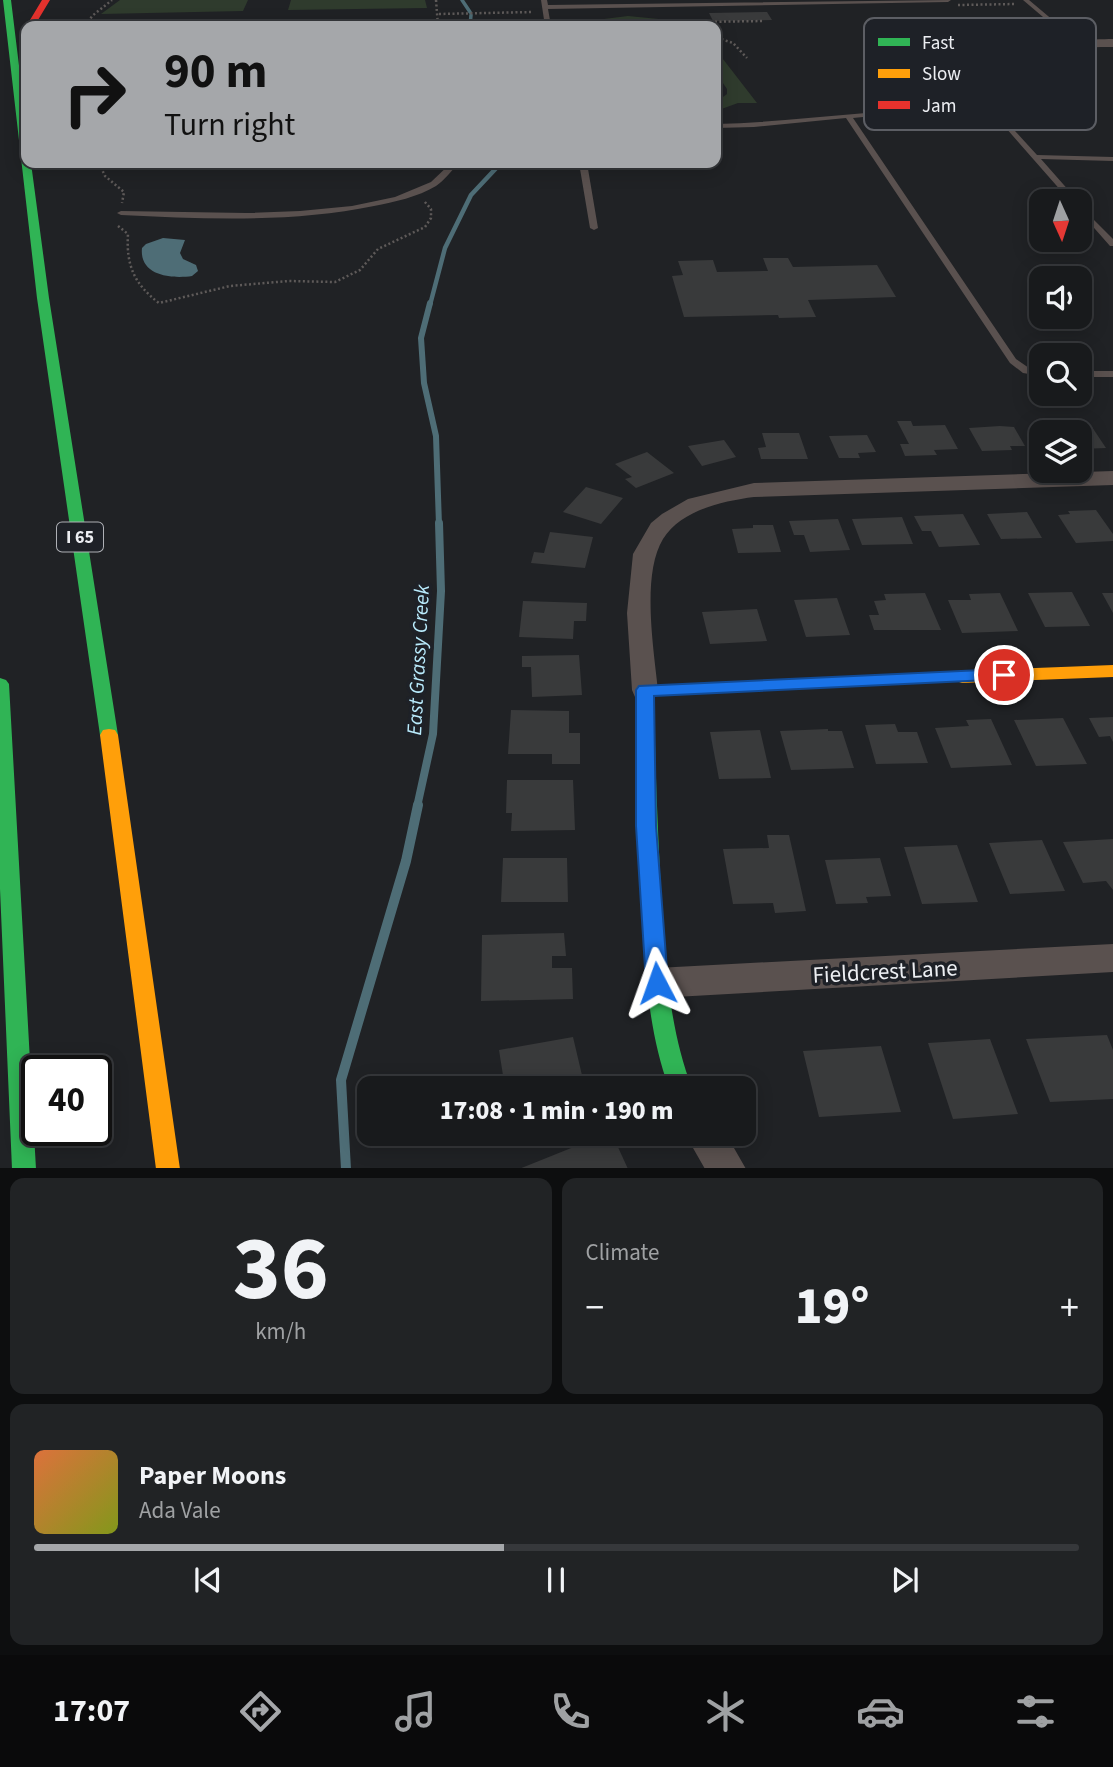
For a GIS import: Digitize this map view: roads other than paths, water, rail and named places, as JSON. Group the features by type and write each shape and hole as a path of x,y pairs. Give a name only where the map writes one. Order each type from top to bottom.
{"main road":[{"name":"I 65","path":"7,0 21,99"},
{"path":"34,21 46,0"},
{"name":"I 65","path":"29,168 43,298 94,629 168,1168"},
{"path":"676,1076 664,1041 657,983 646,826 645,690 1113,671"},
{"path":"0,684 24,1168"}],"street":[{"path":"645,690 640,644 642,558 651,538 667,522 687,509 721,494 754,490 1113,478"},
{"name":"Fieldcrest Lane","path":"657,983 1113,958"},
{"path":"712,1146 727,1168"}],"lane":[{"path":"545,6 948,0"},
{"path":"1026,0 1047,18"},
{"path":"721,126 864,115"},
{"path":"848,116 1013,361 1029,371"},
{"path":"1010,130 1063,189"},
{"path":"1034,157 1113,159"},
{"path":"118,212 209,217 282,216 354,208 410,193 441,178 450,168"},
{"path":"584,168 594,228"},
{"path":"1092,221 1113,244"},
{"path":"1092,374 1113,373"}],"water":[{"path":"163,238 185,240 180,253 183,259 196,265 198,271 192,276 175,277 151,270 142,257 142,248"}],"waterway":[{"name":"East Grassy Creek","path":"462,0 470,12"},
{"name":"East Grassy Creek","path":"470,21 471,15"},
{"name":"East Grassy Creek","path":"430,305 445,248 471,195 496,168"},
{"name":"East Grassy Creek","path":"430,303 421,338 424,383 436,436 439,525"},
{"name":"East Grassy Creek","path":"417,807 433,734 441,591 439,523"},
{"name":"East Grassy Creek","path":"346,1168 341,1080 406,861 418,805"}]}
